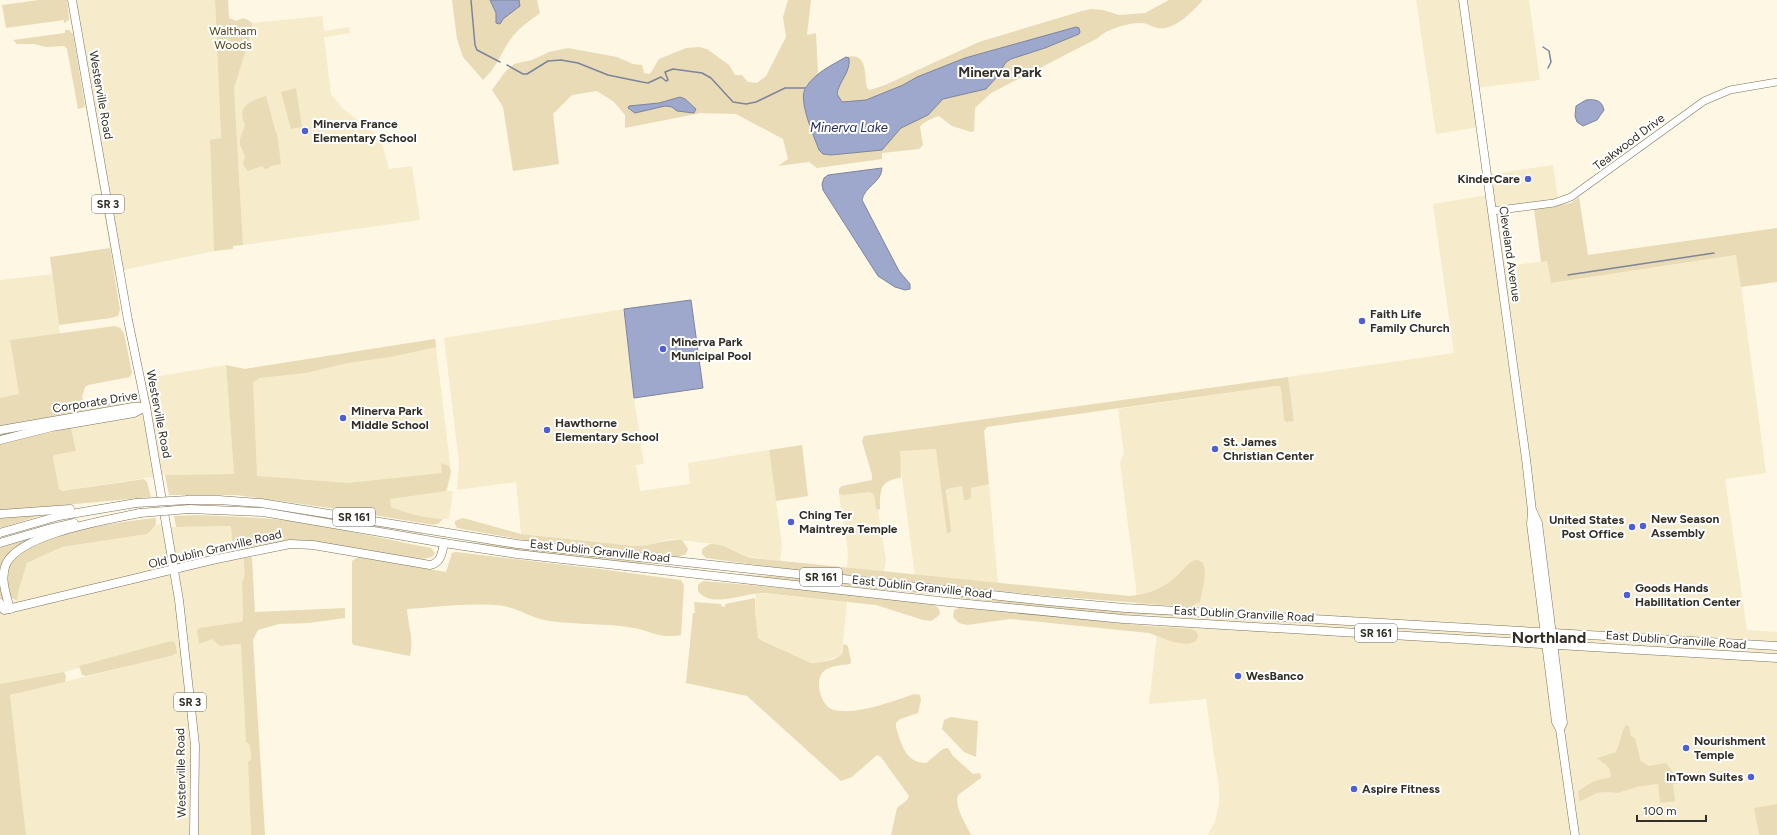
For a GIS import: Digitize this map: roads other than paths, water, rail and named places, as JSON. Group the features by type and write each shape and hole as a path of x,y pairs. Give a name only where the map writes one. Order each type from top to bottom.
{"main road":[{"name":"Westerville Road","path":"72,0 128,320 146,407 180,603 195,745 194,835"},
{"name":"Cleveland Avenue","path":"1463,0 1532,511 1531,524 1548,632 1556,722 1560,729 1576,835"},
{"name":"Corporate Drive","path":"0,430 133,407 146,407"},
{"name":"Corporate Drive","path":"0,440 52,428 134,413 146,407"},
{"name":"East Dublin Granville Road","path":"0,533 60,516 136,503 219,500 261,503 509,543 1008,597 1126,608 1777,646"},
{"path":"0,514 136,503"},
{"name":"East Dublin Granville Road","path":"0,543 60,526 140,512 189,509 263,512 444,543 590,562 948,602 1123,619 1777,657"},
{"path":"5,607 3,577 6,565 17,550 34,540 55,533 140,512"},
{"path":"349,526 356,524 440,537 445,536 446,533"},
{"path":"444,543 452,539 498,545 509,543"},
{"name":"Old Dublin Granville Road","path":"5,607 174,570 212,560 290,544 313,545 430,565 434,564 440,559 444,543"},
{"path":"590,562 680,568 694,563"},
{"path":"693,574 705,571 783,573"},
{"path":"1123,619 1169,617 1194,618 1207,613"},
{"path":"1206,624 1219,619 1256,620 1298,618"}],"street":[{"name":"Teakwood Drive","path":"1492,211 1554,203 1571,197 1704,101 1730,90 1777,82"}],"water":[{"path":"490,0 519,0 520,6 503,19 500,24 496,23 496,13"},
{"name":"Minerva Lake","path":"1076,27 1079,28 1079,34 1006,62 996,78 986,89 943,99 928,115 901,128 882,150 831,155 823,154 819,150 807,118 804,93 806,87 814,78 824,70 846,57 849,58 848,68 837,94 842,102 866,100 903,85 917,77 965,58"},
{"path":"680,97 685,99 696,109 694,113 677,111 672,107 665,106 635,113 628,108 629,106 659,103"},
{"path":"1586,100 1600,102 1604,110 1597,120 1583,126 1577,122 1575,116 1576,106"},
{"path":"882,168 879,177 863,195 862,200 899,271 910,284 910,289 905,290 895,287 878,276 823,190 822,184 824,178 828,175"},
{"name":"Minerva Park Municipal Pool","path":"691,300 703,388 634,398 624,309"}],"waterway":[{"path":"471,0 475,45 477,50 500,62"},
{"path":"1543,47 1549,51 1551,62 1548,68"},
{"path":"507,65 523,74 527,74 548,61 561,60 578,63 608,75 648,83 661,77 666,81 668,80 665,72 673,69 702,73 711,78 733,102 746,104 756,102 785,88 805,88"},
{"path":"1568,275 1714,253"}],"place":[{"name":"Minerva France Elementary School","path":"305,131"},
{"name":"KinderCare","path":"1528,179"},
{"name":"Faith Life Family Church","path":"1362,321"},
{"name":"Minerva Park Municipal Pool","path":"663,349"},
{"name":"Minerva Park Middle School","path":"343,418"},
{"name":"Hawthorne Elementary School","path":"547,430"},
{"name":"St. James Christian Center","path":"1215,449"},
{"name":"Ching Ter Maintreya Temple","path":"791,522"},
{"name":"New Season Assembly","path":"1643,526"},
{"name":"United States Post Office","path":"1632,527"},
{"name":"Goods Hands Habilitation Center","path":"1627,595"},
{"name":"WesBanco","path":"1238,676"},
{"name":"Nourishment Temple","path":"1686,748"},
{"name":"InTown Suites","path":"1751,777"},
{"name":"Aspire Fitness","path":"1354,789"}],"district":[{"name":"Minerva Park","path":"1000,72"},
{"name":"Northland","path":"1549,637"}],"park label":[{"name":"Waltham Woods","path":"233,38"}]}
